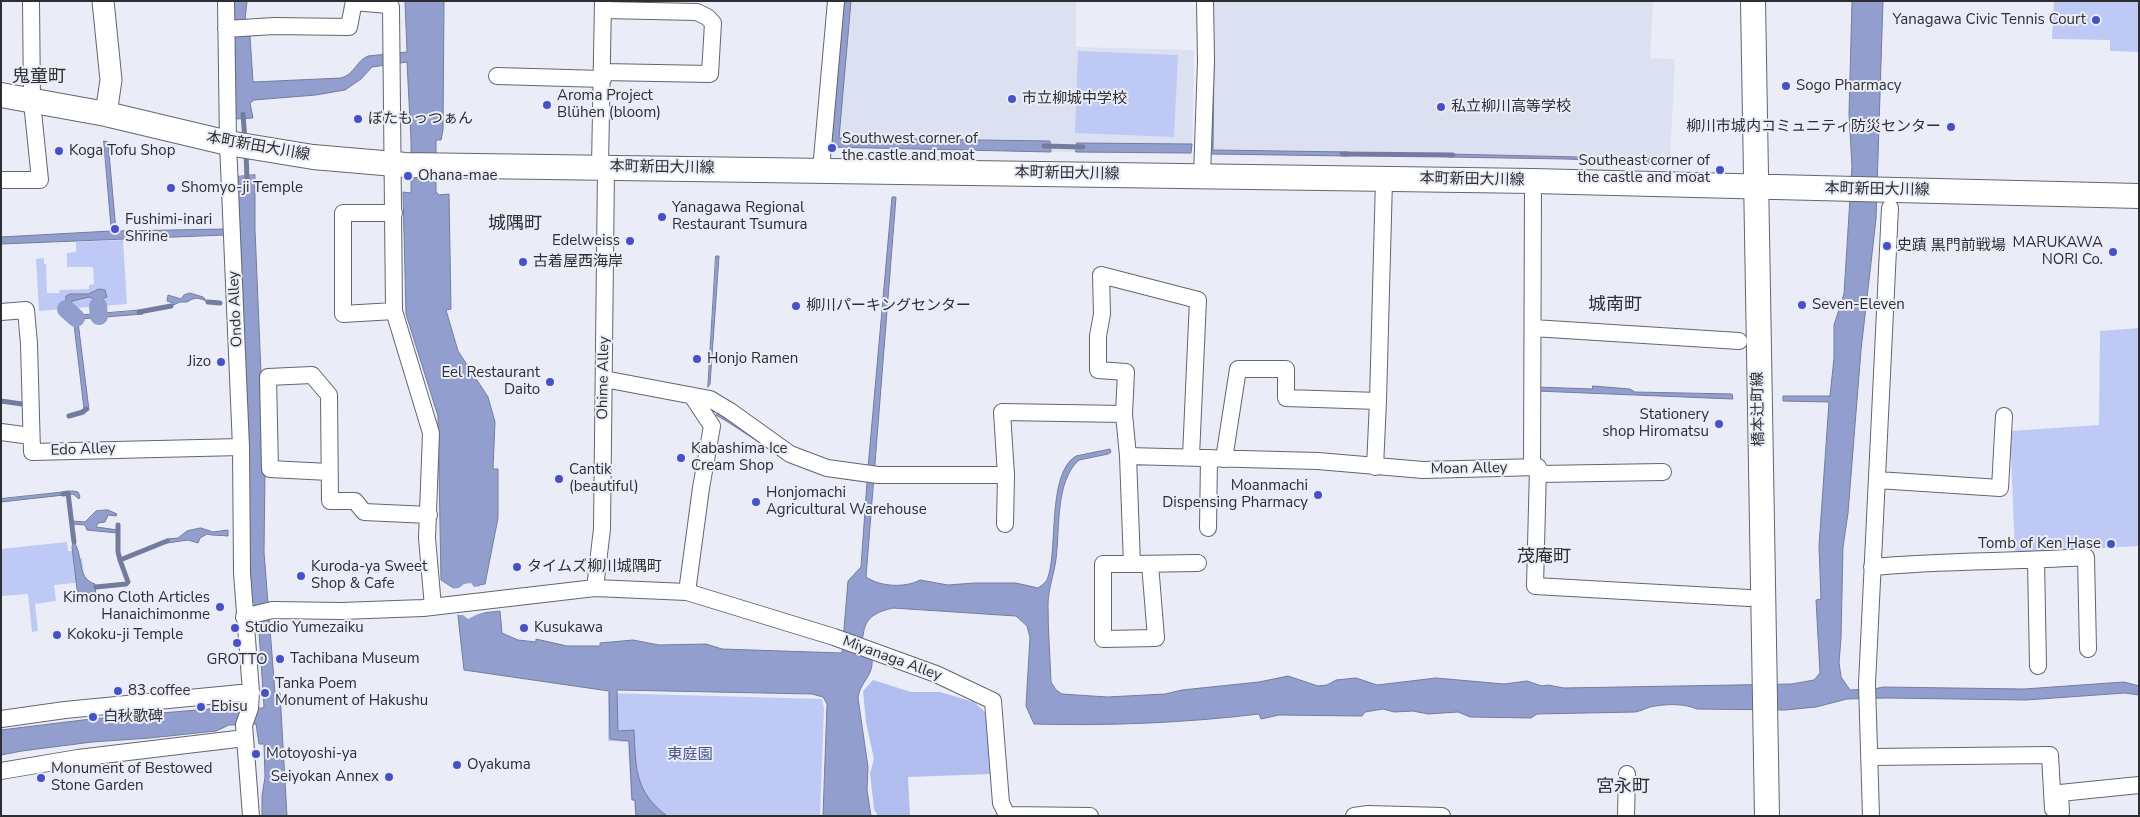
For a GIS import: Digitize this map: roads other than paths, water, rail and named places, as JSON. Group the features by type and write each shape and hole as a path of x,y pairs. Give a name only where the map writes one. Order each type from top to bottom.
{"main road":[{"name":"橋本辻町線","path":"1752,1 1767,816"},
{"name":"本町新田大川線","path":"1,95 106,114 228,143 313,158 400,164 821,170 1202,158 1384,180 1845,190 1885,199 2139,196"}],"street":[{"path":"1,180 40,180 32,102 31,1"},
{"path":"103,1 111,80 106,114"},
{"name":"Ondo Alley","path":"226,1 236,28 228,143 241,446 241,547 256,614 250,700"},
{"path":"821,170 836,1"},
{"path":"1202,158 1206,61 1205,1"},
{"path":"236,28 274,26 349,27 354,2 388,5 392,8 393,58 400,164 394,213 394,311 431,433 427,538 441,606"},
{"path":"497,76 710,74 713,23 707,17 697,12 664,6 603,6"},
{"name":"Ohime Alley","path":"595,588 602,529 604,379 603,6"},
{"path":"1375,467 1384,180"},
{"path":"1533,182 1532,328 1535,586 1749,598"},
{"path":"1871,816 1867,684 1877,480 1885,199"},
{"path":"394,213 343,213 343,314 394,311"},
{"path":"1132,564 1128,456 1124,414 1126,372 1098,370 1098,336 1102,314 1101,275 1198,300 1190,456"},
{"name":"Edo Alley","path":"1,312 32,310 29,344 32,452 241,446"},
{"path":"1532,328 1739,341"},
{"path":"1208,528 1216,458 1238,369 1286,369 1286,398 1378,401"},
{"path":"329,472 270,469 268,377 312,375 328,395 330,501 355,501 364,512 429,514"},
{"path":"604,379 710,399 790,454 827,468 878,475 1006,476"},
{"path":"686,592 712,426 692,396"},
{"path":"1005,524 1006,476 1002,412 1124,414"},
{"path":"1877,480 2000,488 2004,416"},
{"path":"1,432 31,436"},
{"name":"Moan Alley","path":"1128,456 1190,456 1318,461 1422,470 1663,472"},
{"path":"1872,567 1962,562 2036,561 2086,556 2088,649"},
{"path":"2036,561 2038,666"},
{"path":"1150,564 1156,638 1103,639 1103,564 1198,563"},
{"name":"Miyanaga Alley","path":"256,614 341,612 441,606 595,588 686,592 852,644 936,674 993,701 1001,803 1007,815 1090,816"},
{"path":"1,719 65,710 250,700 245,731 251,816"},
{"path":"1,771 245,731"},
{"path":"1870,756 2050,755 2053,809 2061,812 2060,793 2139,785"},
{"path":"1626,816 1627,774"},
{"path":"1354,816 1368,814 1442,816"}],"waterway":[{"path":"243,114 245,141"},
{"path":"1044,146 1083,147"},
{"path":"246,152 247,180"},
{"path":"1342,154 1453,155"},
{"path":"208,302 220,303"},
{"path":"98,306 99,316"},
{"path":"139,312 171,306"},
{"path":"66,309 76,318"},
{"path":"1,401 29,405"},
{"path":"69,416 83,412 86,409"},
{"path":"63,494 68,493 74,542"},
{"path":"118,525 118,552 120,560"},
{"path":"96,587 126,584 128,582 120,560 167,541"}],"place":[{"name":"Yanagawa Civic Tennis Court","path":"2096,20"},
{"name":"Sogo Pharmacy","path":"1786,86"},
{"name":"市立柳城中学校","path":"1012,99"},
{"name":"Aroma Project Blühen (bloom)","path":"547,105"},
{"name":"私立柳川高等学校","path":"1441,107"},
{"name":"ぼたもっつぁん","path":"358,119"},
{"name":"柳川市城内コミュニティ防災センター","path":"1951,127"},
{"name":"Southwest corner of the castle and moat","path":"832,148"},
{"name":"Koga Tofu Shop","path":"59,151"},
{"name":"Southeast corner of the castle and moat","path":"1720,170"},
{"name":"Ohana-mae","path":"408,176"},
{"name":"Shomyo-ji Temple","path":"171,188"},
{"name":"Yanagawa Regional Restaurant Tsumura","path":"662,217"},
{"name":"Fushimi-inari Shrine","path":"115,229"},
{"name":"Edelweiss","path":"630,241"},
{"name":"史蹟 黒門前戦場","path":"1887,246"},
{"name":"MARUKAWA NORI Co.","path":"2113,252"},
{"name":"古着屋西海岸","path":"523,262"},
{"name":"Seven-Eleven","path":"1802,305"},
{"name":"柳川パーキングセンター","path":"796,306"},
{"name":"Honjo Ramen","path":"697,359"},
{"name":"Jizo","path":"221,362"},
{"name":"Eel Restaurant Daito","path":"550,382"},
{"name":"Stationery shop Hiromatsu","path":"1719,424"},
{"name":"Kabashima Ice Cream Shop","path":"681,458"},
{"name":"Cantik (beautiful)","path":"559,479"},
{"name":"Moanmachi Dispensing Pharmacy","path":"1318,495"},
{"name":"Honjomachi Agricultural Warehouse","path":"756,502"},
{"name":"Tomb of Ken Hase","path":"2111,544"},
{"name":"タイムズ柳川城隅町","path":"517,567"},
{"name":"Kuroda-ya Sweet Shop & Cafe","path":"301,576"},
{"name":"Kimono Cloth Articles Hanaichimonme","path":"220,607"},
{"name":"Studio Yumezaiku","path":"235,628"},
{"name":"Kusukawa","path":"524,628"},
{"name":"Kokoku-ji Temple","path":"57,635"},
{"name":"GROTTO","path":"237,643"},
{"name":"Tachibana Museum","path":"280,659"},
{"name":"83 coffee","path":"118,691"},
{"name":"Tanka Poem Monument of Hakushu","path":"265,693"},
{"name":"Ebisu","path":"201,707"},
{"name":"白秋歌碑","path":"93,717"},
{"name":"Motoyoshi-ya","path":"256,754"},
{"name":"Oyakuma","path":"457,765"},
{"name":"Seiyokan Annex","path":"389,777"},
{"name":"Monument of Bestowed Stone Garden","path":"41,778"}],"district":[{"name":"鬼童町","path":"39,78"},
{"name":"城隅町","path":"515,225"},
{"name":"城南町","path":"1615,306"},
{"name":"茂庵町","path":"1544,558"},
{"name":"宮永町","path":"1623,788"}],"park label":[{"name":"東庭園","path":"690,755"}]}
